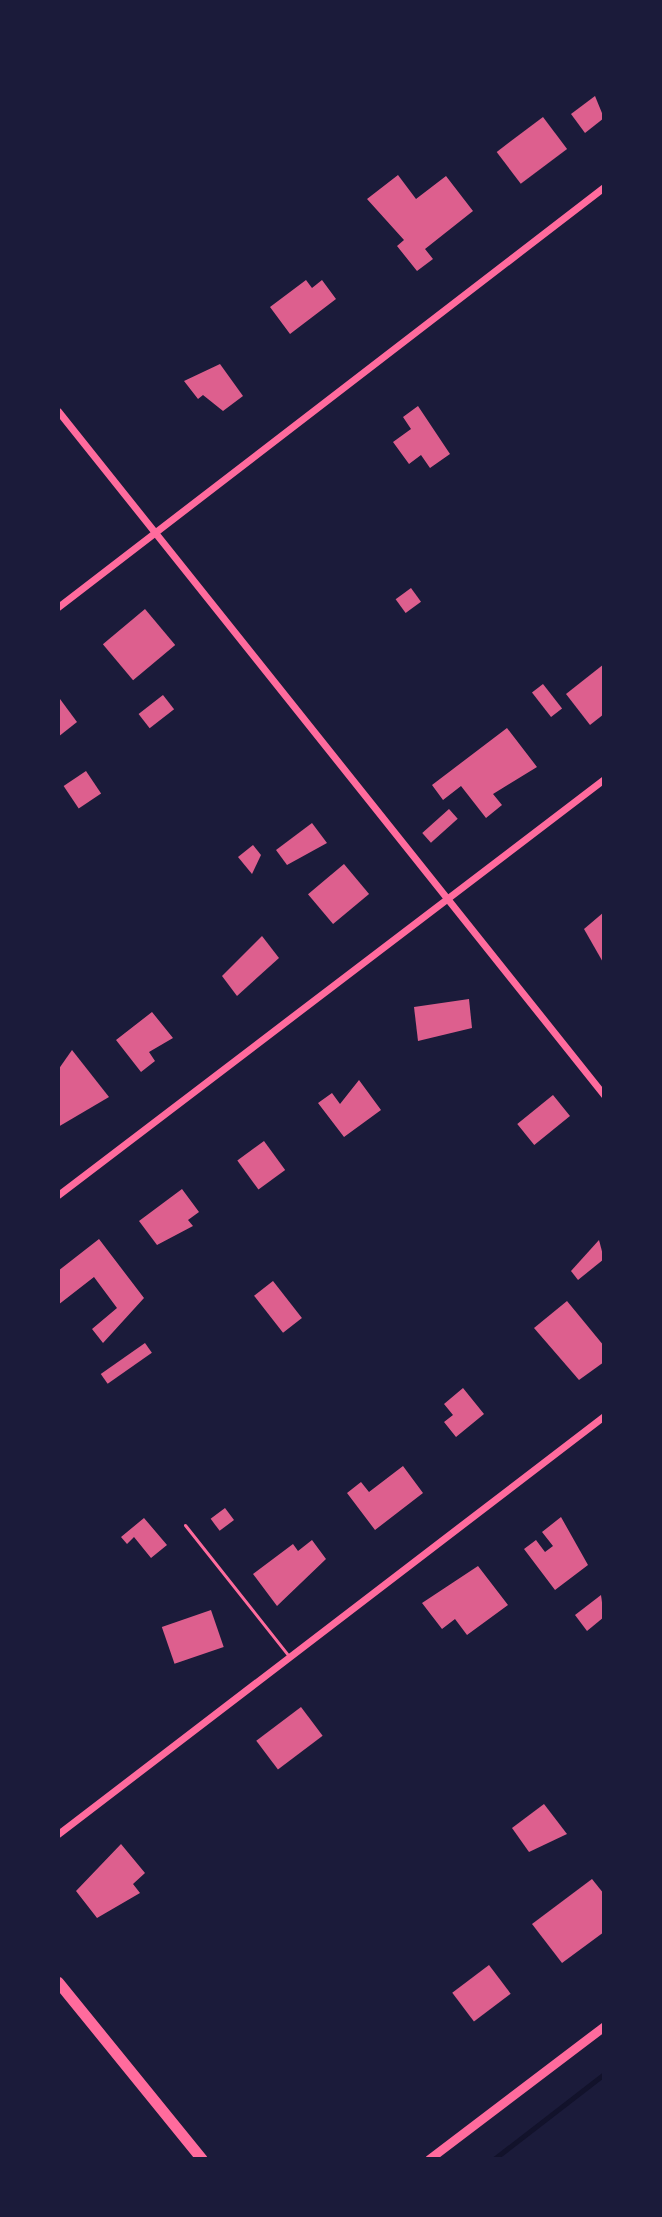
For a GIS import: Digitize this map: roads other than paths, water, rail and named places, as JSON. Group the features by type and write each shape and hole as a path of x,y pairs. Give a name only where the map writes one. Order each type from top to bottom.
{"main road":[{"path":"58,1982 202,2159"},
{"path":"429,2159 604,2026"}],"street":[{"path":"58,607 157,535 604,187"},
{"path":"58,411 604,1095"},
{"path":"58,1195 604,779"},
{"path":"58,1834 604,1416"}],"lane":[{"path":"185,1525 289,1656"}],"waterway":[{"path":"494,2159 604,2074"}]}
